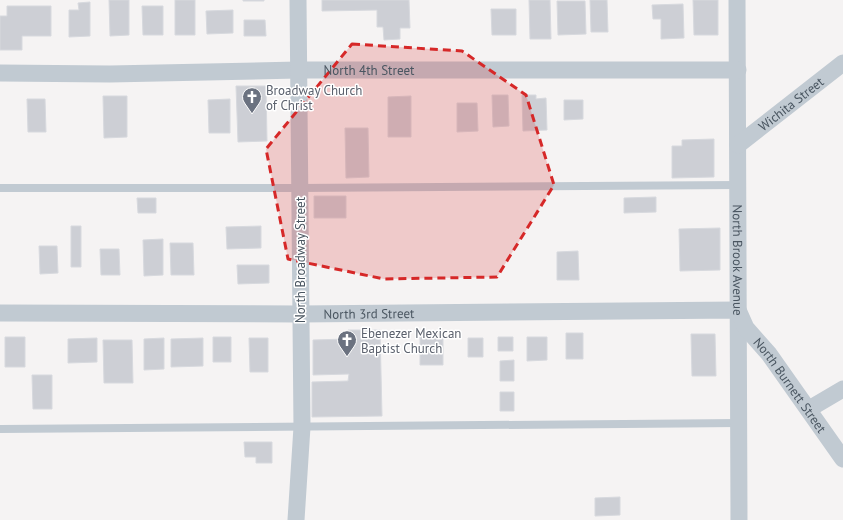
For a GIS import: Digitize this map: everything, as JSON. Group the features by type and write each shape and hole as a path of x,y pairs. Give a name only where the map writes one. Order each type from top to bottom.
{"street":[{"name":"North Broadway Street","path":"296,520 302,427 298,0"},
{"name":"North Brook Avenue","path":"737,0 739,520"},
{"name":"Wichita Street","path":"738,145 843,63"},
{"name":"North 4th Street","path":"0,74 110,74 298,70 738,70"},
{"name":"North 3rd Street","path":"0,313 300,314 738,310"},
{"name":"North Burnett Street","path":"738,310 746,328 769,354 843,459"},
{"path":"808,409 843,389"}],"lane":[{"path":"0,188 299,188 738,185"},
{"path":"0,430 739,423"}],"highlighted area":[{"path":"352,44 462,51 526,95 554,185 497,277 384,279 288,259 266,149"}],"building":[{"path":"109,0 129,0 129,35 110,36"},
{"path":"175,0 195,0 195,35 175,35"},
{"path":"264,0 264,1 243,1"},
{"path":"322,0 409,0 410,28 400,28 400,39 384,40 383,27 377,27 377,10 322,11"},
{"path":"529,0 550,0 551,39 530,39"},
{"path":"590,0 607,0 608,32 591,32"},
{"path":"693,0 718,0 718,35 694,35"},
{"path":"557,1 585,1 586,34 558,35"},
{"path":"90,2 90,36 69,37 69,10 79,10 78,3"},
{"path":"683,4 684,38 661,39 661,19 653,19 652,5"},
{"path":"7,6 51,6 51,36 22,36 22,50 0,50 0,16 7,16"},
{"path":"142,6 163,6 163,35 143,35"},
{"path":"491,9 516,9 516,35 492,35"},
{"path":"233,10 233,33 207,34 206,11"},
{"path":"244,20 265,20 266,36 244,36"},
{"name":"Broadway Church of Christ","path":"236,86 266,86 267,141 238,142"},
{"path":"492,95 508,95 509,126 493,127"},
{"path":"522,95 536,95 536,99 546,98 547,130 523,131"},
{"path":"103,96 127,96 127,137 104,138"},
{"path":"411,96 411,137 388,137 388,97"},
{"path":"27,99 45,99 46,132 28,132"},
{"path":"230,99 230,133 209,133 208,100"},
{"path":"564,100 583,100 583,119 564,120"},
{"path":"457,103 477,103 478,131 457,132"},
{"path":"345,128 368,128 369,177 346,178"},
{"path":"714,139 714,177 672,178 672,146 682,146 682,140"},
{"path":"314,196 346,196 346,218 314,218"},
{"path":"656,197 656,212 624,213 624,198"},
{"path":"137,198 156,198 156,213 138,213"},
{"path":"71,226 81,226 81,267 71,267"},
{"path":"261,226 261,248 227,249 226,227"},
{"path":"720,228 720,270 680,271 679,229"},
{"path":"163,239 163,275 144,276 143,240"},
{"path":"170,243 193,243 194,275 171,275"},
{"path":"39,246 57,246 58,273 40,274"},
{"path":"100,249 119,249 120,275 101,275"},
{"path":"578,251 579,280 557,280 557,252"},
{"path":"237,265 269,265 269,283 238,284"},
{"name":"Ebenezer Mexican Baptist Church","path":"348,330 380,330 382,416 312,417 312,382 348,381 349,374 313,375 313,340 347,339"},
{"path":"443,333 443,365 420,365 420,334"},
{"path":"566,333 583,333 583,359 566,359"},
{"path":"691,334 715,334 716,376 692,376"},
{"path":"5,337 25,337 25,367 5,367"},
{"path":"213,337 231,337 231,362 213,362"},
{"path":"498,337 513,337 513,351 498,351"},
{"path":"527,337 547,337 547,360 527,361"},
{"path":"97,338 97,362 68,363 68,339"},
{"path":"164,338 164,369 144,370 144,339"},
{"path":"203,338 203,366 171,367 171,339"},
{"path":"249,338 268,338 268,372 250,372"},
{"path":"468,338 483,338 483,357 468,357"},
{"path":"103,340 132,340 133,383 104,383"},
{"path":"514,360 514,381 500,381 500,361"},
{"path":"32,375 52,375 52,409 33,409"},
{"path":"500,392 514,392 514,411 500,411"},
{"path":"244,442 272,442 272,463 256,463 256,457 245,457"},
{"path":"620,497 620,515 595,516 595,498"}],"place":[{"name":"Broadway Church of Christ","path":"252,114"},
{"name":"Ebenezer Mexican Baptist Church","path":"347,357"}]}
